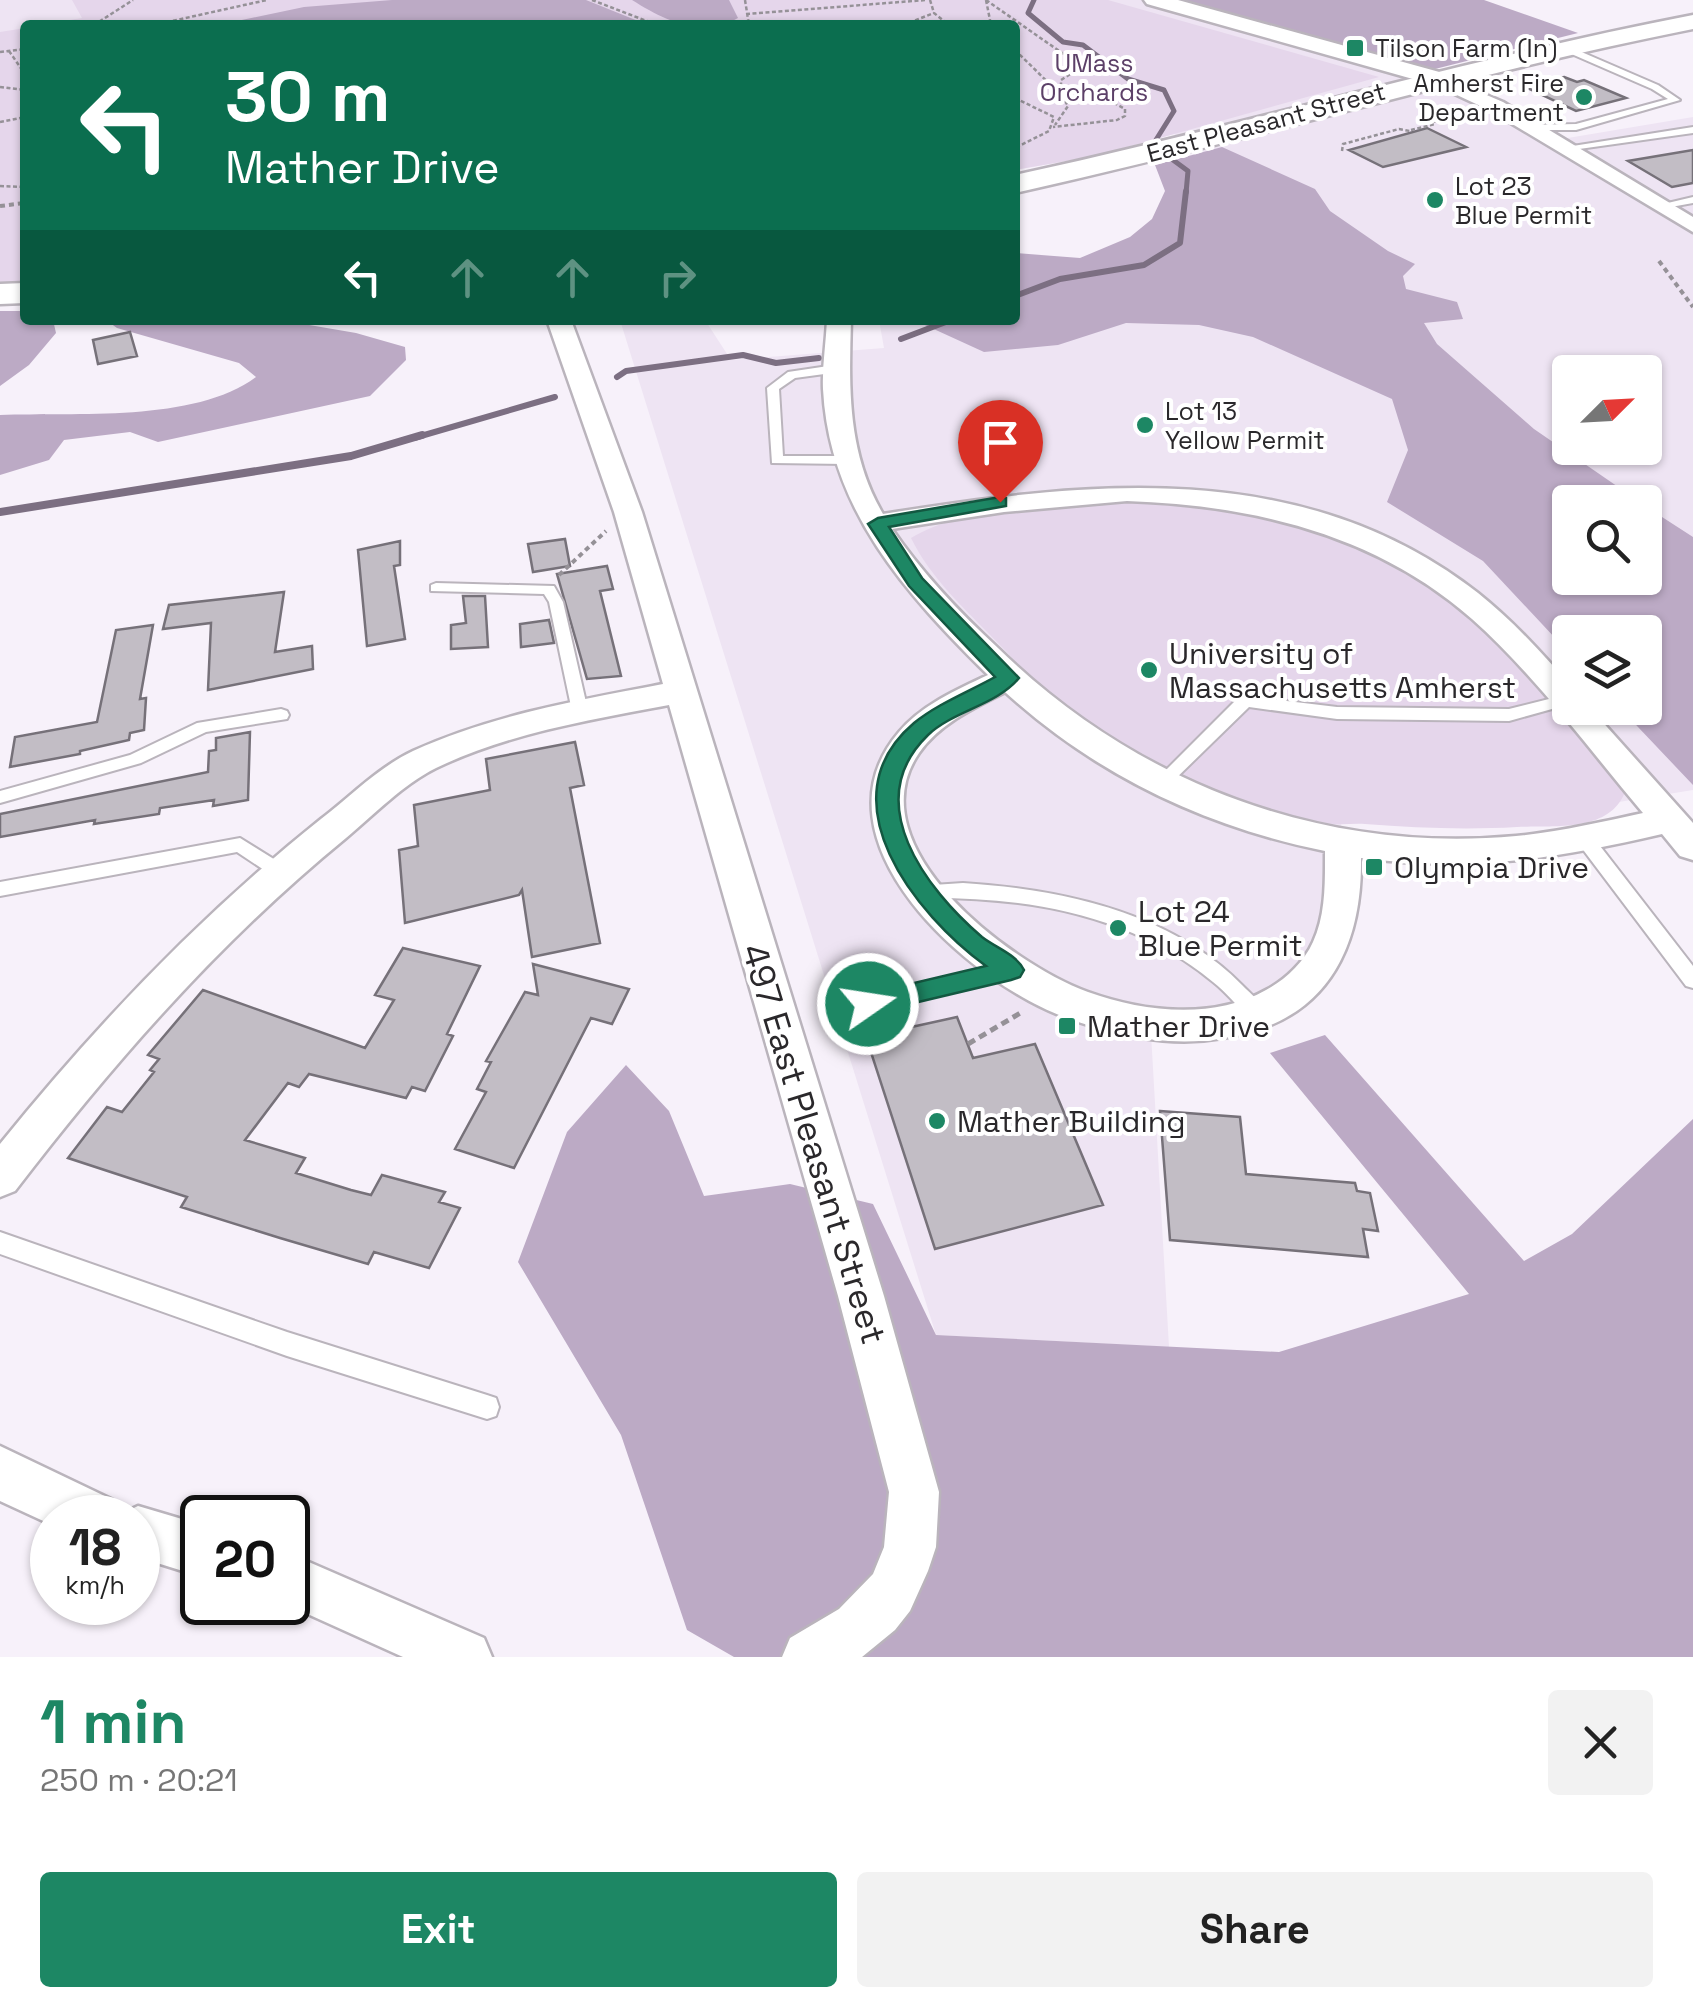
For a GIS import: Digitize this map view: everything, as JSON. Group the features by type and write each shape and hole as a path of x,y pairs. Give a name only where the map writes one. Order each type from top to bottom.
{"main road":[{"name":"East Pleasant Street","path":"1020,183 1128,160 1564,46 1693,22"}],"street":[{"path":"1154,0 1436,78 1496,106 1693,226"},
{"name":"497 East Pleasant Street","path":"561,325 628,512 861,1296 914,1492 915,1522 908,1561 885,1602 853,1632 810,1657"},
{"path":"839,325 835,368 846,460 878,524 915,582 1008,678 1081,737 1161,783 1220,808 1342,842 1414,851 1482,852 1584,838 1669,820"},
{"path":"878,524 1000,502 1113,492 1192,494 1273,508 1348,533 1436,577 1496,625 1552,686"},
{"path":"1008,678 922,728 895,766 888,792 895,845 908,874 973,943 1011,970 1071,1003 1132,1020 1181,1027 1227,1025 1258,1014 1297,991 1332,944 1342,906 1342,842"},
{"path":"1,1174 109,1041 191,953 279,872 419,762 488,734 679,692"},
{"path":"1587,725 1693,846"},
{"path":"0,1472 44,1495"},
{"path":"310,1589 466,1657"}],"lane":[{"path":"1530,128 1576,127 1674,100 1655,87 1564,46"},
{"path":"1566,148 1693,130"},
{"path":"1660,206 1693,200"},
{"path":"835,368 792,375 772,388 777,460 846,460"},
{"path":"436,588 546,588 556,602 580,711"},
{"path":"1161,783 1245,700 1337,714 1508,715 1552,707"},
{"path":"0,796 135,759 203,727 281,716"},
{"path":"1584,838 1693,980"},
{"path":"0,889 240,845 279,872"},
{"path":"923,890 982,888 1067,903 1149,931 1220,976 1258,1014"},
{"path":"868,1004 1011,970"},
{"path":"0,1243 287,1344 487,1406"}],"path":[{"path":"102,20 133,0"},
{"path":"177,20 267,0"},
{"path":"592,0 643,20"},
{"path":"745,0 748,20"},
{"path":"822,8 834,0"},
{"path":"872,0 882,4"},
{"path":"746,14 928,0 934,14 942,20"},
{"path":"986,0 1015,20"},
{"path":"917,20 934,14"},
{"path":"1020,24 1075,62 1075,71 1061,80 1061,85 1102,96 1124,109 1124,116 1117,120 1053,127"},
{"path":"0,52 20,49"},
{"path":"9,52 20,67"},
{"path":"1020,54 1051,78 1068,106 1053,127 1020,145"},
{"path":"1020,100 1054,117 1053,127"},
{"path":"1342,151 1343,144 1435,124 1430,106"},
{"path":"1659,260 1693,307"},
{"path":"546,588 608,529"},
{"path":"968,1044 1033,1005"}],"shaded area":[{"name":"University of Massachusetts Amherst","path":"0,0 1429,0 1284,36 1399,71 1457,94 1544,142 1693,117 1693,790 1526,817 1342,817 1332,910 1296,976 1257,1002 1150,1016 1169,1347 936,1335 622,325 708,325 731,360 884,348 880,325 1020,325 1020,319 1160,298 1204,152 1174,134 1095,156 1020,169 1020,20 20,20 20,285 0,286"},
{"path":"392,0 586,0 636,20 242,20 304,7"},
{"path":"632,0 729,0 738,18 670,20"},
{"path":"1177,0 1484,0 1578,33 1435,69"},
{"path":"1222,147 1315,189 1330,211 1388,251 1415,264 1403,276 1406,289 1457,302 1463,319 1424,323 1437,344 1552,441 1552,465 1586,465 1615,485 1552,485 1552,595 1662,595 1662,517 1693,537 1693,785 1636,725 1662,725 1662,615 1552,615 1552,635 1483,561 1387,502 1408,450 1392,399 1253,337 1199,325 1126,323 1058,345 984,352 925,325 1020,325 1020,253 1080,258 1130,237 1152,219 1165,191 1155,165"},
{"path":"0,311 20,311 20,325 54,325 56,333 29,365 0,386"},
{"path":"113,325 309,325 405,347 406,360 370,396 158,442 130,432 64,440 49,460 0,475 0,415 98,414 168,408 230,392 256,377 239,363"},
{"path":"1325,1035 1524,1261 1572,1234 1693,1119 1693,1657 734,1657 687,1630 621,1435 518,1262 567,1132 626,1065 669,1111 704,1196 790,1184 873,1204 936,1335 1279,1352 1469,1294 1270,1053"}],"green space":[{"name":"UMass Orchards","path":"72,0 1108,0 1379,77 1095,156 1020,169 1020,20 70,20 82,18"},
{"path":"20,29 20,285 0,286 0,32"},
{"path":"1119,497 1203,499 1311,525 1382,556 1446,596 1495,637 1552,700 1552,725 1572,725 1625,792 1607,814 1594,821 1563,826 1441,828 1332,824 1290,816 1217,793 1147,760 1052,698 950,594 911,538 957,519"}],"building":[{"name":"Amherst Fire Department","path":"1564,77 1577,82 1584,80 1626,98 1576,111 1523,86"},
{"path":"1427,128 1466,147 1383,167 1349,150"},
{"path":"1693,150 1693,183 1672,187 1628,161"},
{"path":"130,332 137,356 98,364 93,340"},
{"path":"565,539 570,566 533,572 528,544"},
{"path":"400,541 400,565 394,566 405,639 367,646 358,550"},
{"path":"607,566 613,589 600,591 621,676 587,679 557,574"},
{"path":"284,592 275,652 312,646 313,669 208,690 211,623 163,629 169,605"},
{"path":"463,596 485,596 488,647 451,649 451,625 466,623"},
{"path":"549,620 554,643 521,647 520,624"},
{"path":"153,625 140,699 146,698 144,730 130,733 129,740 80,754 10,767 15,737 97,722 116,630"},
{"path":"250,732 248,800 213,806 214,800 160,808 159,814 94,824 95,820 0,837 0,814 208,772 209,751 216,750 216,738"},
{"path":"575,742 584,785 570,788 600,943 532,957 522,890 519,895 405,923 399,850 418,846 414,805 490,790 486,759"},
{"path":"403,948 480,966 447,1034 453,1036 425,1091 412,1087 406,1098 309,1074 299,1087 288,1083 245,1140 305,1158 296,1173 351,1190 371,1195 382,1175 445,1192 439,1202 460,1208 429,1268 374,1252 368,1264 280,1238 181,1207 187,1197 68,1158 107,1107 122,1112 154,1072 150,1070 159,1059 148,1055 203,990 365,1048 394,1000 375,995"},
{"path":"533,964 629,989 612,1024 591,1018 514,1168 455,1149 486,1092 477,1089 491,1062 486,1061 525,992 538,995"},
{"name":"Mather Building","path":"957,1017 973,1058 1035,1044 1103,1205 935,1249 866,1037"},
{"path":"1160,1111 1240,1117 1246,1174 1355,1183 1357,1191 1370,1193 1378,1231 1363,1229 1368,1257 1170,1240"}],"waterway":[{"path":"1034,0 1028,13 1063,42 1083,45 1128,79 1164,90 1174,111 1154,143"},
{"path":"1169,157 1188,171 1186,193"},
{"path":"1020,294 1060,279 1144,265 1180,243 1186,191"},
{"path":"901,339 938,325"},
{"path":"617,377 626,371 743,355 776,363 819,358"},
{"path":"414,438 555,397"},
{"path":"0,512 351,456 422,435"}],"place":[{"name":"Tilson Farm (In)","path":"1355,48"},
{"name":"Amherst Fire Department","path":"1584,97"},
{"name":"Lot 23 Blue Permit","path":"1435,200"},
{"name":"Lot 13 Yellow Permit","path":"1145,425"},
{"name":"University of Massachusetts Amherst","path":"1149,670"},
{"name":"Olympia Drive","path":"1374,867"},
{"name":"Lot 24 Blue Permit","path":"1118,928"},
{"name":"Mather Drive","path":"1067,1026"},
{"name":"Mather Building","path":"937,1121"}],"route":[{"path":"868,1004 1011,970 973,943 908,874 895,845 888,812 891,775 899,756 922,728 943,712 1008,678 915,582 878,524 1000,502"}]}
